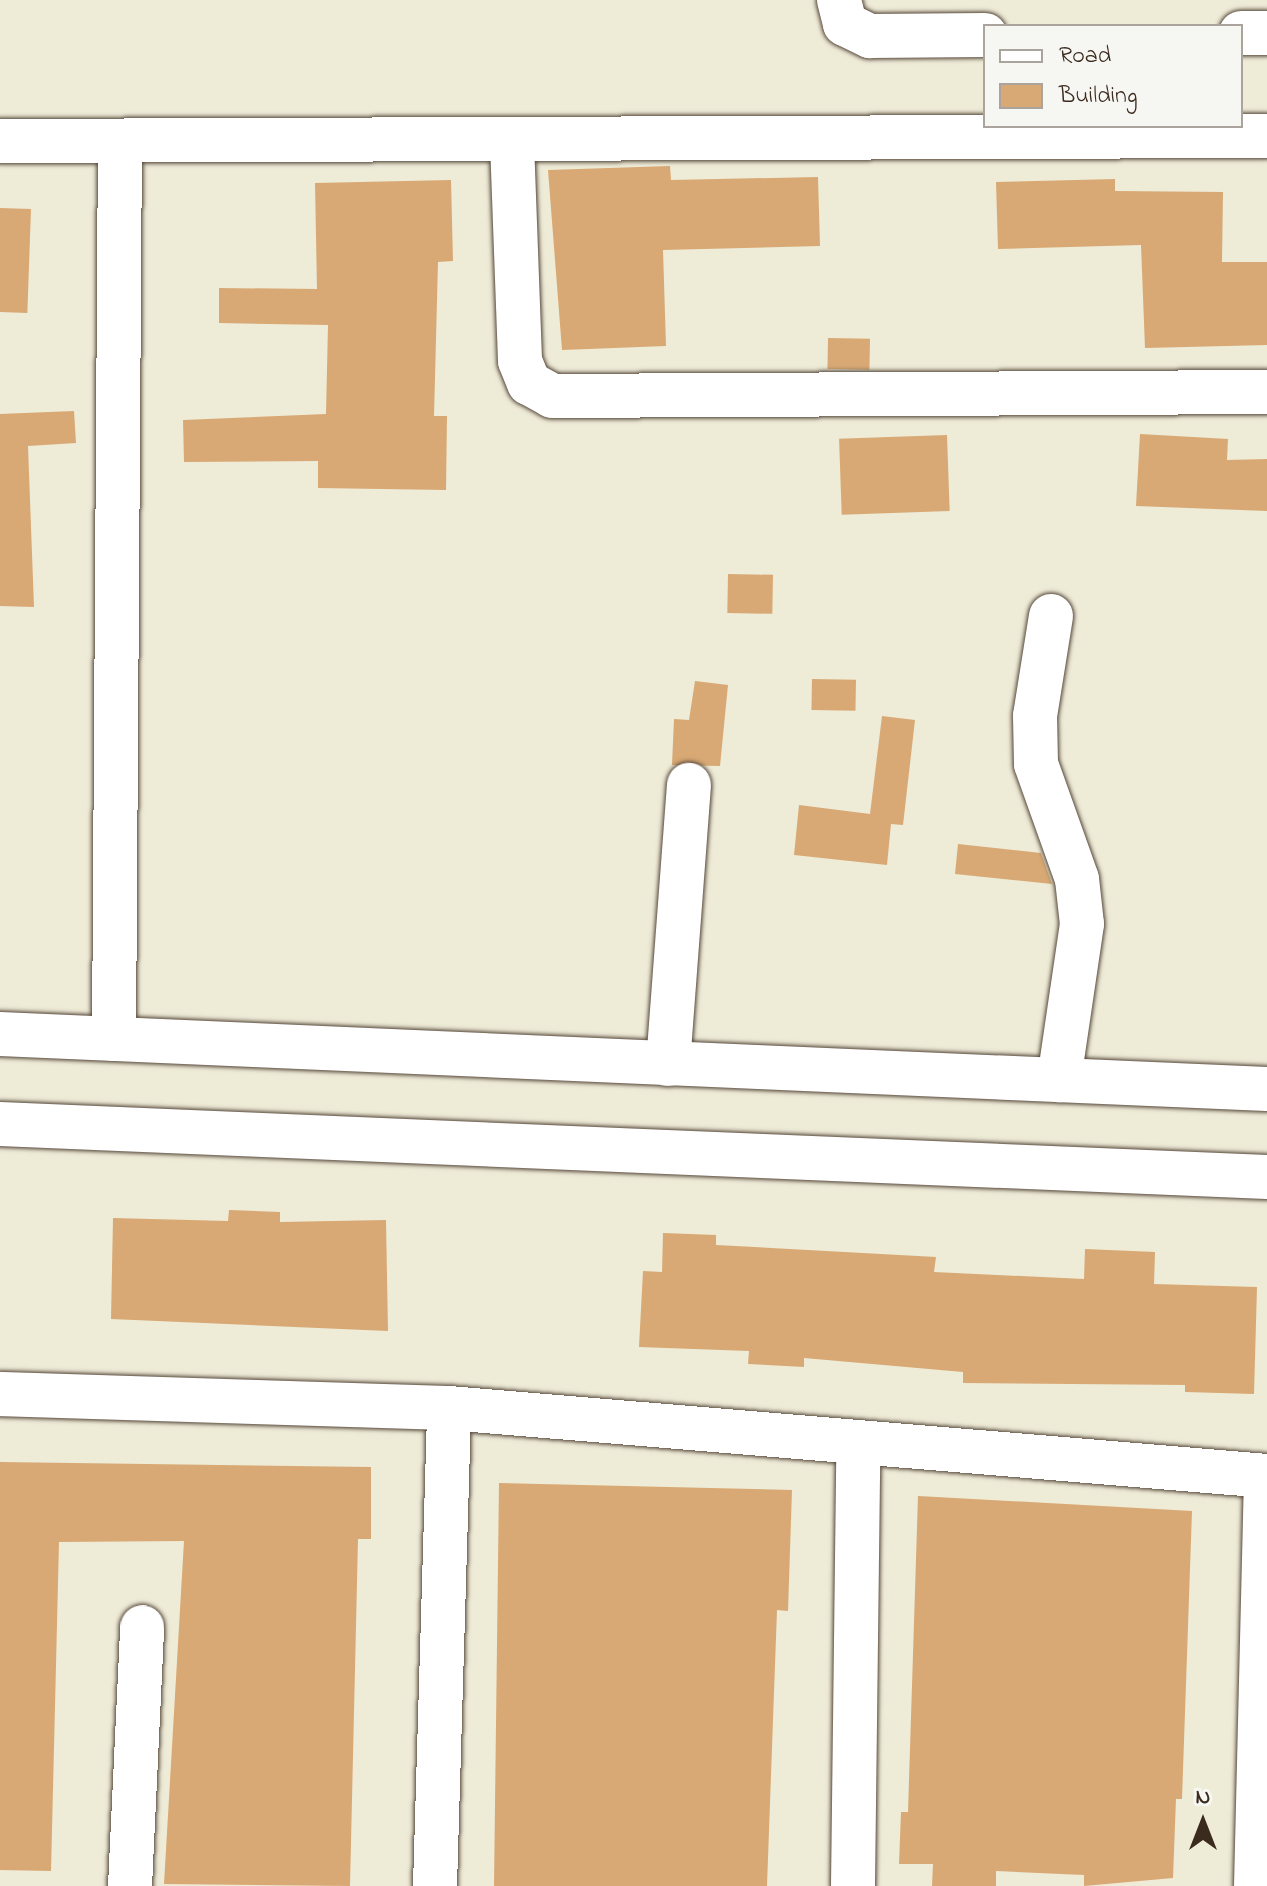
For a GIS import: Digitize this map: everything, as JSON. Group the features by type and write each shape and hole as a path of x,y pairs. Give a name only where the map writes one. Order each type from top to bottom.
{"street":[{"path":"839,0 845,24 870,36 983,35"},
{"path":"1243,33 1267,33"},
{"path":"0,141 512,142 1267,136"},
{"path":"114,1039 120,142"},
{"path":"512,142 520,361 529,383 552,396 1267,392"},
{"path":"1051,616 1035,716 1036,764 1077,879 1082,924 1059,1080"},
{"path":"668,1064 689,785"},
{"path":"0,1034 1267,1089"},
{"path":"0,1124 1267,1177"},
{"path":"0,1394 449,1408 858,1446 1266,1476 1256,1886"},
{"path":"435,1886 449,1408"},
{"path":"853,1886 858,1446"},
{"path":"130,1886 142,1627"}],"building":[{"path":"670,166 671,180 818,177 820,246 663,250 666,346 562,350 548,170"},
{"path":"1115,179 1115,191 1223,192 1222,262 1267,262 1267,345 1145,348 1141,245 998,249 996,182"},
{"path":"451,180 453,261 438,262 434,416 447,416 446,490 318,488 318,461 184,462 183,420 326,414 328,325 219,323 219,288 317,289 315,183"},
{"path":"0,208 31,209 27,313 0,312"},
{"path":"828,338 870,339 869,370 827,369"},
{"path":"74,411 76,443 28,446 34,607 0,606 0,414"},
{"path":"1140,434 1228,439 1227,460 1267,459 1267,511 1136,506"},
{"path":"947,435 950,511 842,515 839,439"},
{"path":"728,574 773,575 772,614 727,613"},
{"path":"812,679 856,680 855,711 811,710"},
{"path":"695,681 728,685 720,766 672,765 674,719 689,720"},
{"path":"882,716 915,720 903,825 891,824 887,865 794,855 799,805 870,814"},
{"path":"958,844 1041,853 1052,884 955,874"},
{"path":"229,1210 280,1212 280,1222 386,1220 388,1331 111,1319 113,1218 228,1221"},
{"path":"663,1233 716,1235 716,1245 936,1257 934,1272 1084,1279 1085,1249 1155,1252 1154,1284 1257,1287 1254,1394 1185,1392 1185,1385 963,1383 963,1372 804,1358 804,1367 748,1364 749,1351 639,1347 643,1271 662,1272"},
{"path":"0,1462 371,1467 371,1539 358,1539 350,1886 164,1884 184,1541 59,1542 51,1871 0,1870"},
{"path":"499,1483 792,1490 788,1611 777,1610 767,1886 494,1886"},
{"path":"918,1496 1192,1511 1182,1799 1176,1799 1173,1878 1084,1886 1084,1875 996,1871 996,1886 932,1886 933,1864 899,1864 901,1812 908,1812"}]}
